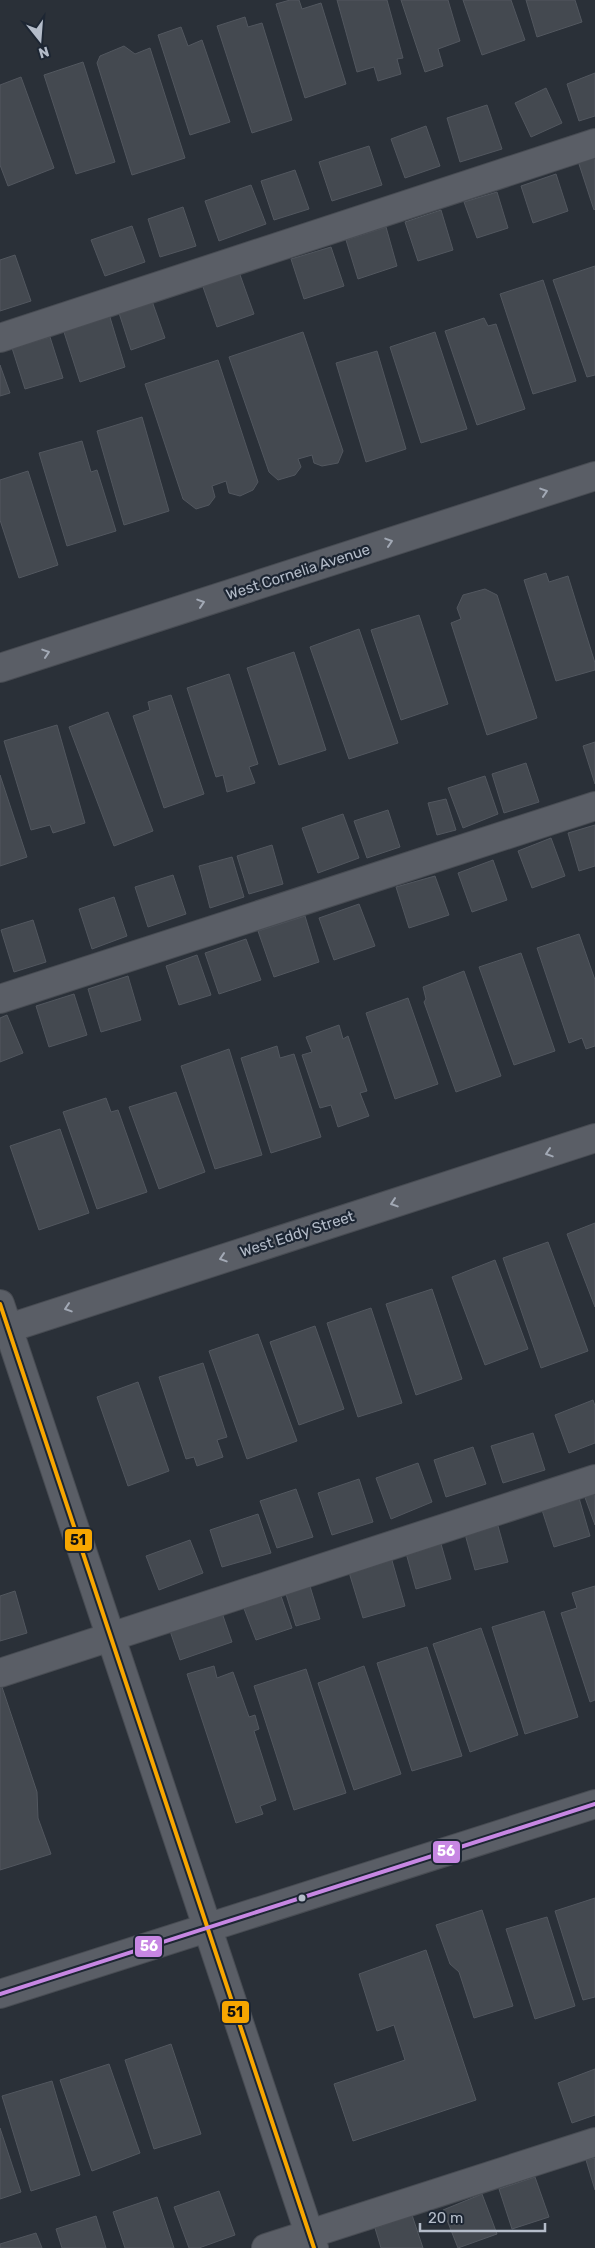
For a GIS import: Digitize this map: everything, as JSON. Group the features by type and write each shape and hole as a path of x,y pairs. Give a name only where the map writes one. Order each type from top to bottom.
{"street":[{"path":"0,338 595,143"},
{"name":"West Cornelia Avenue","path":"0,668 595,476"},
{"path":"0,999 595,806"},
{"name":"West Eddy Street","path":"3,1321 595,1138"},
{"path":"3,1321 312,2241"},
{"path":"0,1673 595,1480"},
{"path":"0,1994 595,1804"},
{"path":"266,2248 312,2241 595,2142"}],"building":[{"path":"290,0 299,0 302,9 321,3 346,84 305,98 276,4"},
{"path":"337,0 387,0 403,58 397,59 401,74 378,81 374,67 357,72"},
{"path":"401,0 448,0 460,41 438,49 443,66 425,72"},
{"path":"463,0 511,0 525,40 482,55"},
{"path":"526,0 575,0 582,22 537,37"},
{"path":"245,17 248,27 262,23 292,120 252,133 217,26"},
{"path":"181,27 188,46 202,40 230,122 190,135 158,35"},
{"path":"124,46 135,54 150,48 185,158 132,175 97,63 100,56"},
{"path":"83,62 115,162 76,174 44,75"},
{"path":"595,73 595,116 579,121 567,84"},
{"path":"21,77 54,168 8,186 0,165 0,85"},
{"path":"546,88 562,123 531,137 515,103"},
{"path":"487,105 502,149 460,162 447,118"},
{"path":"426,126 440,166 405,178 391,139"},
{"path":"369,146 382,185 332,201 319,162"},
{"path":"595,156 595,209 594,210 578,161"},
{"path":"295,170 309,209 274,220 261,181"},
{"path":"556,174 568,211 533,223 521,186"},
{"path":"251,185 266,224 219,241 205,201"},
{"path":"497,192 508,228 477,238 464,202"},
{"path":"183,207 196,246 160,257 148,219"},
{"path":"441,210 453,250 418,261 405,222"},
{"path":"132,226 145,262 105,276 91,240"},
{"path":"386,227 397,266 358,279 346,240"},
{"path":"331,247 344,286 304,299 291,259"},
{"path":"15,255 31,301 0,311 0,260"},
{"path":"595,266 595,375 587,377 553,280"},
{"path":"239,272 254,314 217,327 202,284"},
{"path":"543,280 576,381 533,394 500,294"},
{"path":"152,301 165,338 131,350 119,313"},
{"path":"109,314 125,367 80,382 63,329"},
{"path":"484,318 488,326 496,324 525,409 477,425 445,331"},
{"path":"303,332 343,451 338,463 322,466 314,463 312,455 298,459 301,467 295,475 278,480 269,472 229,357"},
{"path":"435,332 467,429 421,443 390,347"},
{"path":"50,337 63,378 25,389 12,348"},
{"path":"377,351 406,449 366,462 336,363"},
{"path":"218,360 258,482 253,490 240,496 229,493 226,481 212,486 215,497 209,505 196,509 183,499 145,384"},
{"path":"0,365 10,393 0,396"},
{"path":"142,417 169,511 124,525 97,431"},
{"path":"82,441 91,472 97,470 116,531 67,546 39,453"},
{"path":"28,471 58,565 19,578 0,520 0,480"},
{"path":"546,573 549,582 568,576 595,663 595,670 556,681 524,580"},
{"path":"485,589 497,595 537,718 487,735 451,623 461,619 457,608 463,595"},
{"path":"419,615 448,704 401,720 371,630"},
{"path":"359,629 398,743 349,759 310,647"},
{"path":"294,652 326,750 279,765 247,668"},
{"path":"229,674 258,764 249,767 255,783 227,792 223,775 216,777 187,688"},
{"path":"171,695 204,794 164,808 133,716 150,710 148,702"},
{"path":"108,712 153,831 114,846 69,727"},
{"path":"57,725 85,823 53,833 50,825 31,830 4,741"},
{"path":"595,742 595,784 583,746"},
{"path":"526,763 539,802 504,813 492,774"},
{"path":"0,775 27,857 0,866"},
{"path":"485,776 498,814 463,828 448,788"},
{"path":"446,799 456,830 437,835 428,803"},
{"path":"388,810 400,847 367,858 354,821"},
{"path":"343,814 359,858 318,873 302,828"},
{"path":"595,825 595,866 579,871 568,833"},
{"path":"551,838 565,876 532,888 518,851"},
{"path":"272,845 283,884 249,894 237,856"},
{"path":"232,857 244,897 210,908 199,866"},
{"path":"493,860 507,900 472,912 458,873"},
{"path":"173,875 186,914 148,927 135,887"},
{"path":"435,876 449,915 409,928 396,887"},
{"path":"114,897 127,936 92,949 79,909"},
{"path":"359,904 375,946 334,960 319,918"},
{"path":"305,916 319,962 274,977 258,931"},
{"path":"33,920 46,962 14,972 1,930"},
{"path":"579,934 595,980 595,1046 586,1049 582,1038 569,1043 537,948"},
{"path":"246,939 261,980 219,994 205,953"},
{"path":"521,953 555,1051 514,1065 479,967"},
{"path":"197,955 211,995 179,1005 166,966"},
{"path":"464,971 501,1076 456,1092 424,1002 426,999 423,987"},
{"path":"128,976 141,1020 101,1032 88,989"},
{"path":"74,994 87,1035 49,1047 36,1006"},
{"path":"408,998 438,1084 395,1099 366,1013"},
{"path":"7,1015 23,1053 0,1062 0,1018"},
{"path":"339,1025 343,1039 348,1036 367,1091 360,1093 369,1116 338,1127 331,1105 320,1108 302,1055 312,1052 306,1037"},
{"path":"277,1046 280,1058 294,1054 321,1137 271,1153 241,1058"},
{"path":"229,1049 262,1155 215,1169 181,1066"},
{"path":"176,1092 205,1172 159,1189 129,1107"},
{"path":"106,1098 111,1112 118,1110 147,1192 97,1209 63,1112"},
{"path":"60,1129 89,1213 39,1230 10,1146"},
{"path":"595,1223 595,1307 567,1234"},
{"path":"548,1242 588,1351 541,1368 503,1258"},
{"path":"495,1260 528,1349 485,1365 452,1277"},
{"path":"432,1289 462,1379 416,1395 386,1304"},
{"path":"371,1308 402,1403 358,1417 327,1323"},
{"path":"315,1326 344,1409 299,1425 270,1342"},
{"path":"258,1334 297,1441 247,1459 209,1351"},
{"path":"203,1363 227,1437 217,1440 223,1457 197,1466 194,1457 186,1459 159,1377"},
{"path":"138,1382 169,1471 128,1486 97,1397"},
{"path":"593,1400 595,1406 595,1443 569,1453 555,1415"},
{"path":"533,1433 545,1470 503,1483 491,1446"},
{"path":"473,1447 486,1484 446,1497 434,1460"},
{"path":"418,1463 432,1502 391,1519 376,1478"},
{"path":"359,1479 373,1522 332,1535 318,1493"},
{"path":"595,1488 595,1525 583,1492"},
{"path":"296,1489 313,1537 277,1548 260,1501"},
{"path":"579,1498 590,1536 554,1547 542,1510"},
{"path":"258,1514 271,1553 222,1567 210,1530"},
{"path":"498,1526 508,1562 475,1570 465,1534"},
{"path":"190,1540 203,1573 159,1590 146,1556"},
{"path":"441,1544 451,1579 416,1589 406,1553"},
{"path":"391,1557 405,1606 363,1618 348,1569"},
{"path":"309,1583 320,1619 296,1626 285,1591"},
{"path":"595,1586 595,1700 590,1702 561,1613 577,1608 572,1593"},
{"path":"15,1591 27,1633 0,1641 0,1596"},
{"path":"280,1593 292,1628 256,1640 243,1606"},
{"path":"220,1607 232,1642 180,1660 168,1625"},
{"path":"544,1611 578,1717 525,1734 492,1627"},
{"path":"481,1628 518,1735 470,1752 433,1644"},
{"path":"427,1647 462,1756 412,1771 377,1663"},
{"path":"214,1666 217,1678 233,1672 249,1717 255,1715 259,1729 254,1731 276,1800 260,1806 263,1814 236,1823 187,1674"},
{"path":"364,1666 401,1774 354,1790 318,1683"},
{"path":"306,1669 346,1793 294,1810 254,1686"},
{"path":"0,1681 37,1792 38,1818 51,1854 0,1870"},
{"path":"595,1898 595,1997 583,2000 555,1911"},
{"path":"482,1910 513,2006 474,2018 459,1972 450,1964 436,1925"},
{"path":"547,1917 575,2006 535,2019 506,1929"},
{"path":"426,1950 476,2100 353,2141 334,2084 405,2060 394,2025 377,2031 359,1974"},
{"path":"171,2044 201,2134 154,2149 125,2060"},
{"path":"109,2064 140,2153 92,2171 60,2080"},
{"path":"595,2069 595,2115 572,2123 558,2083"},
{"path":"52,2081 80,2175 31,2191 2,2096"},
{"path":"0,2128 21,2192 0,2199"},
{"path":"595,2158 595,2190 586,2160"},
{"path":"535,2177 549,2217 512,2229 499,2189"},
{"path":"219,2191 235,2235 199,2248 189,2248 174,2207"},
{"path":"482,2194 497,2234 458,2248 443,2210"},
{"path":"157,2197 174,2248 125,2248 113,2212"},
{"path":"412,2215 423,2248 381,2248 375,2228"},
{"path":"96,2216 106,2248 62,2248 56,2229"},
{"path":"36,2233 42,2248 0,2248 0,2244"}],"transit line":[{"name":"51","path":"0,1304 314,2248"},
{"name":"56","path":"0,1994 595,1804"}]}
